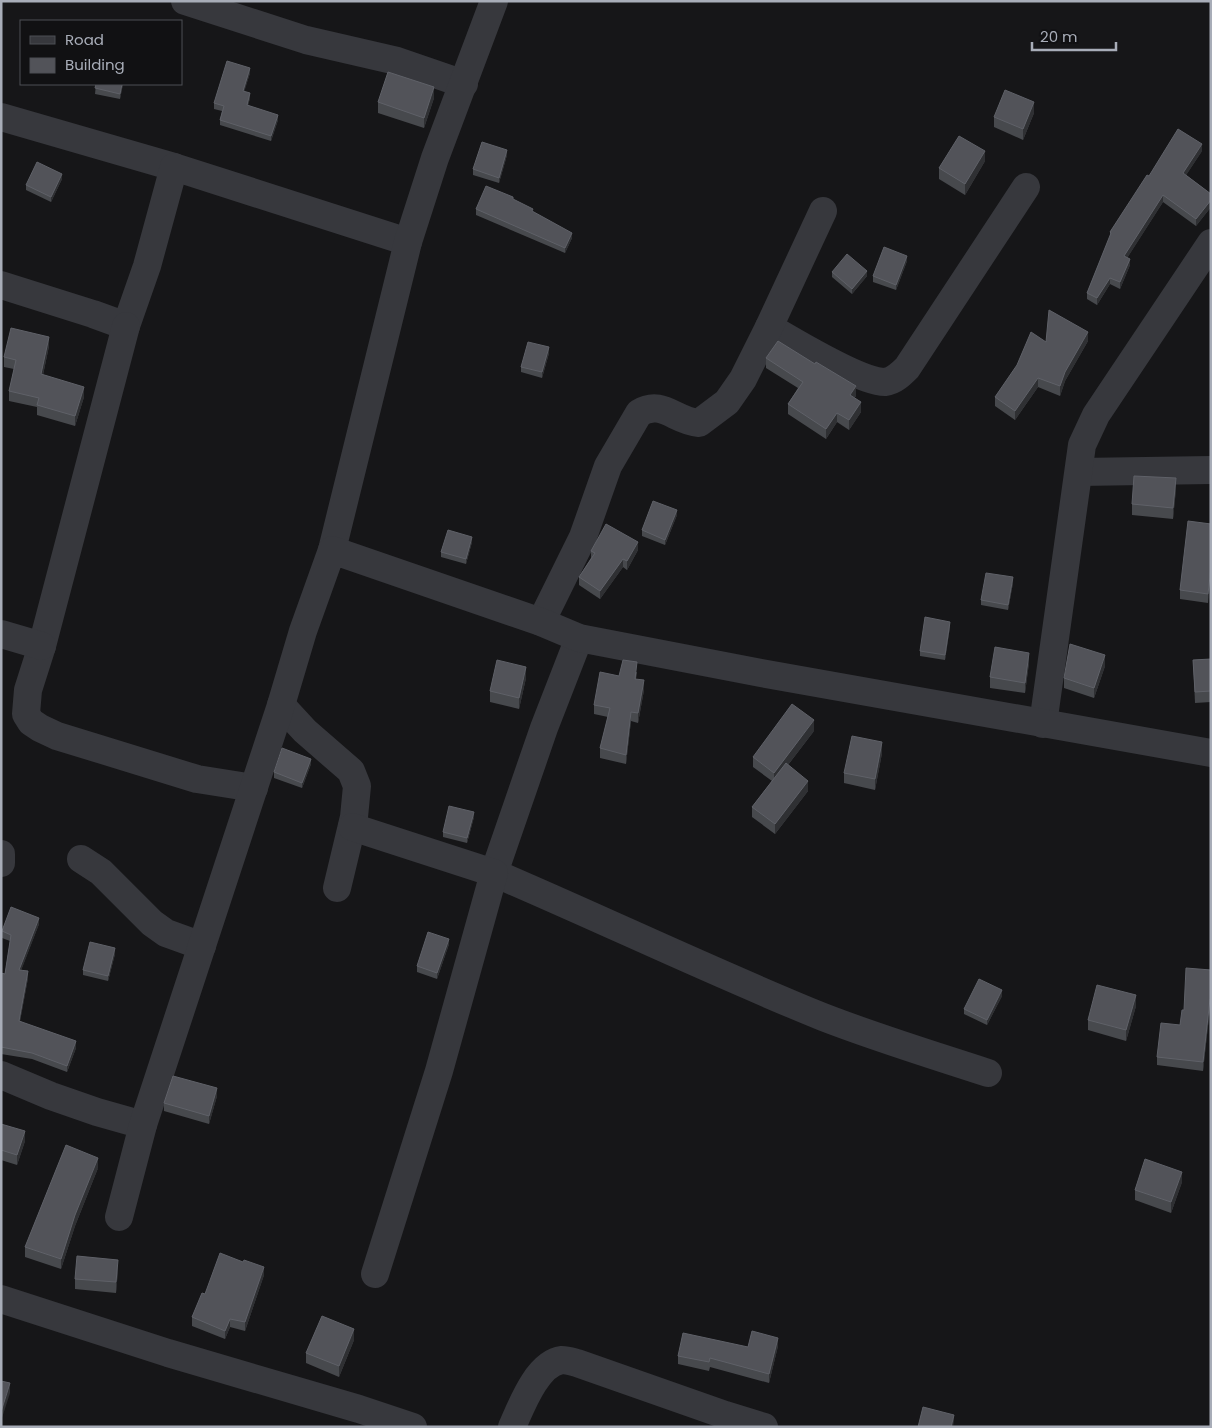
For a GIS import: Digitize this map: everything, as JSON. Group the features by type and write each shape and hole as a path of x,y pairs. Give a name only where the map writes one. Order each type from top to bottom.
{"street":[{"path":"185,1 306,40 397,61 464,84"},
{"path":"119,1217 143,1125 281,705 303,632 332,550 408,242 435,158 494,1"},
{"path":"1,117 174,167 408,242"},
{"path":"174,167 147,266 126,326 42,646 28,690 26,714 35,725 57,736 197,779 254,788"},
{"path":"769,327 840,366 873,380 886,382 897,378 913,360 1026,187"},
{"path":"541,622 583,537 608,466 640,413 648,408 656,407 690,422 699,422 728,402 769,327 824,211"},
{"path":"1043,724 1082,446 1096,416 1211,244"},
{"path":"1,286 126,326"},
{"path":"1079,472 1211,470"},
{"path":"332,550 541,622 579,638 761,674 1211,753"},
{"path":"1,634 42,646"},
{"path":"375,1274 439,1071 494,873 544,728 579,638"},
{"path":"281,705 305,731 351,771 357,786 352,827 337,888"},
{"path":"352,827 494,873 697,963 825,1017 988,1074"},
{"path":"1,854 1,863"},
{"path":"81,859 101,872 159,928 166,933 202,946"},
{"path":"1,1075 78,1106 143,1125"},
{"path":"1,1299 168,1353 349,1406 413,1427"},
{"path":"512,1427 524,1399 534,1382 551,1363 563,1360 577,1363 764,1427"}],"building":[{"path":"227,61 250,68 243,91 250,93 247,105 278,115 271,136 220,120 224,106 214,103"},
{"path":"388,72 434,87 424,118 378,102"},
{"path":"96,85 122,85 120,94 95,88"},
{"path":"1005,90 1034,102 1023,129 994,117"},
{"path":"1178,129 1202,144 1183,173 1211,194 1211,200 1196,219 1163,195 1124,256 1130,259 1120,282 1110,278 1097,298 1087,293 1110,232 1147,175 1149,176"},
{"path":"959,136 985,151 965,184 939,168"},
{"path":"482,142 507,150 499,178 473,169"},
{"path":"37,162 62,174 51,197 26,185"},
{"path":"486,186 513,197 513,199 533,209 532,211 572,233 565,248 476,209"},
{"path":"884,247 907,256 896,285 873,276"},
{"path":"847,254 867,271 852,289 832,272"},
{"path":"1049,310 1088,332 1065,372 1060,386 1038,378 1015,411 995,397 1017,365 1031,332 1046,342"},
{"path":"11,328 49,337 41,374 84,387 75,416 37,405 39,398 9,391 16,360 4,357"},
{"path":"778,341 856,386 850,395 861,402 849,420 837,413 826,429 788,404 803,382 766,358"},
{"path":"528,342 549,347 542,372 521,367"},
{"path":"1134,476 1176,478 1173,508 1132,504"},
{"path":"653,501 677,510 665,540 642,530"},
{"path":"1188,521 1211,524 1211,567 1208,594 1180,590"},
{"path":"606,524 638,542 627,561 623,559 600,591 579,577 595,553 591,551"},
{"path":"448,530 472,537 466,559 441,552"},
{"path":"986,573 1013,577 1008,605 981,600"},
{"path":"925,617 950,622 945,655 920,651"},
{"path":"1070,644 1105,655 1094,688 1064,678"},
{"path":"995,647 1029,653 1025,683 990,677"},
{"path":"1211,659 1211,691 1195,692 1193,660"},
{"path":"497,660 526,667 519,698 490,691"},
{"path":"623,660 637,662 635,679 644,680 638,713 631,712 626,755 600,748 610,708 594,705 600,672 619,676"},
{"path":"792,704 814,720 774,773 753,757"},
{"path":"852,736 882,742 875,779 844,773"},
{"path":"282,748 311,759 302,783 274,772"},
{"path":"786,763 808,781 775,824 752,807"},
{"path":"449,806 474,812 467,838 443,832"},
{"path":"11,907 39,918 19,970 28,971 19,1021 76,1041 67,1066 32,1053 1,1047 1,973 5,974 11,935 2,931"},
{"path":"428,932 449,939 437,973 417,966"},
{"path":"90,942 115,948 108,976 83,970"},
{"path":"1186,968 1211,970 1211,1000 1203,1062 1157,1057 1161,1023 1180,1025 1182,1010 1184,1010"},
{"path":"979,979 1002,990 987,1020 964,1009"},
{"path":"1097,985 1136,995 1126,1030 1088,1020"},
{"path":"173,1076 217,1088 209,1116 164,1103"},
{"path":"1,1124 25,1131 17,1155 1,1150"},
{"path":"66,1145 98,1158 75,1215 61,1259 25,1247"},
{"path":"1145,1159 1182,1172 1171,1202 1135,1190"},
{"path":"220,1253 243,1262 244,1260 264,1267 245,1322 230,1319 225,1331 192,1317 202,1293 205,1294"},
{"path":"77,1256 118,1260 116,1282 75,1279"},
{"path":"322,1316 354,1329 339,1366 306,1353"},
{"path":"752,1331 778,1338 769,1374 710,1358 709,1362 678,1356 683,1333 748,1347"},
{"path":"1,1381 10,1383 1,1412"},
{"path":"923,1407 954,1415 951,1427 918,1427"}]}
